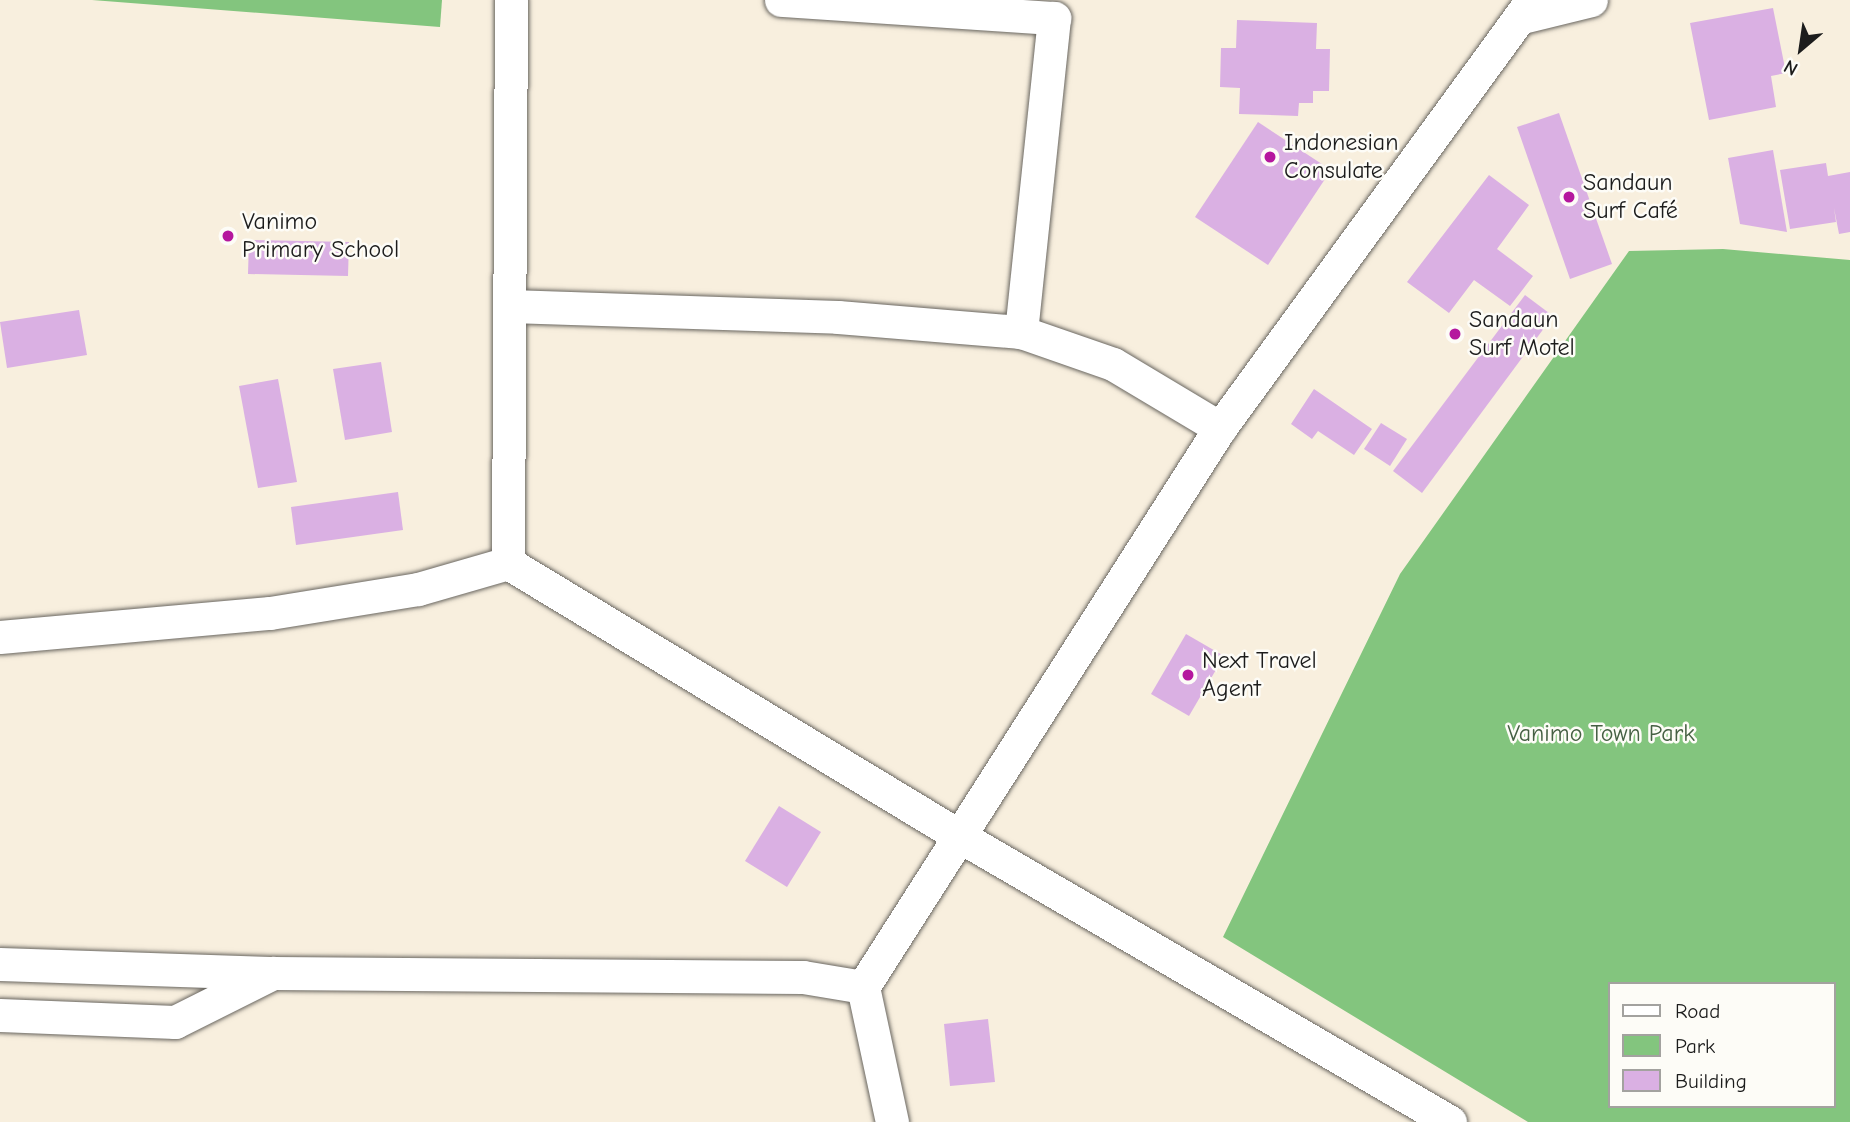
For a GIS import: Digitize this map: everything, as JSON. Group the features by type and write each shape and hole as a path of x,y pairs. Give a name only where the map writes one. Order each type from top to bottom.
{"street":[{"path":"508,563 511,0"},
{"path":"781,0 1054,18 1021,332"},
{"path":"892,1122 863,986 961,837 1220,428 1527,9 1591,0"},
{"path":"510,306 838,317 1021,332 1113,364 1220,428"},
{"path":"0,637 270,613 418,589 508,563 961,837 1450,1122"},
{"path":"0,964 272,974 803,977 863,986"},
{"path":"0,1014 175,1022 272,974"}],"green space":[{"path":"92,0 442,0 440,27"},
{"name":"Vanimo Town Park","path":"1723,249 1850,260 1850,1122 1528,1122 1223,937 1400,574 1629,251"}],"building":[{"path":"1773,8 1786,73 1771,76 1776,107 1709,120 1690,23"},
{"path":"1237,20 1317,23 1316,49 1330,49 1329,91 1313,91 1313,103 1299,103 1298,116 1239,114 1240,88 1220,87 1221,48 1236,48"},
{"path":"1559,113 1612,264 1570,279 1517,127"},
{"path":"1258,122 1331,170 1268,265 1195,217"},
{"path":"1773,150 1787,232 1740,224 1728,158"},
{"path":"1826,163 1828,176 1850,172 1850,232 1839,234 1834,208 1836,222 1790,229 1780,170"},
{"path":"1489,175 1529,205 1497,249 1533,276 1510,306 1474,280 1449,313 1407,282"},
{"path":"249,240 349,242 348,276 248,274"},
{"path":"1525,295 1553,316 1422,493 1393,471"},
{"path":"79,310 87,355 7,368 0,322"},
{"path":"381,362 392,432 345,440 333,369"},
{"path":"278,379 297,482 258,488 239,386"},
{"path":"1314,389 1372,429 1354,455 1318,431 1312,439 1291,424"},
{"path":"1381,423 1407,439 1390,466 1364,449"},
{"path":"398,492 403,530 296,545 291,507"},
{"name":"Next Travel Agent","path":"1186,634 1224,656 1189,716 1151,694"},
{"path":"779,806 821,832 787,887 745,861"},
{"path":"988,1019 995,1082 950,1086 944,1024"}],"place":[{"name":"Indonesian Consulate","path":"1270,157"},
{"name":"Sandaun Surf Café","path":"1569,197"},
{"name":"Vanimo Primary School","path":"228,236"},
{"name":"Sandaun Surf Motel","path":"1455,334"},
{"name":"Next Travel Agent","path":"1188,675"}]}
